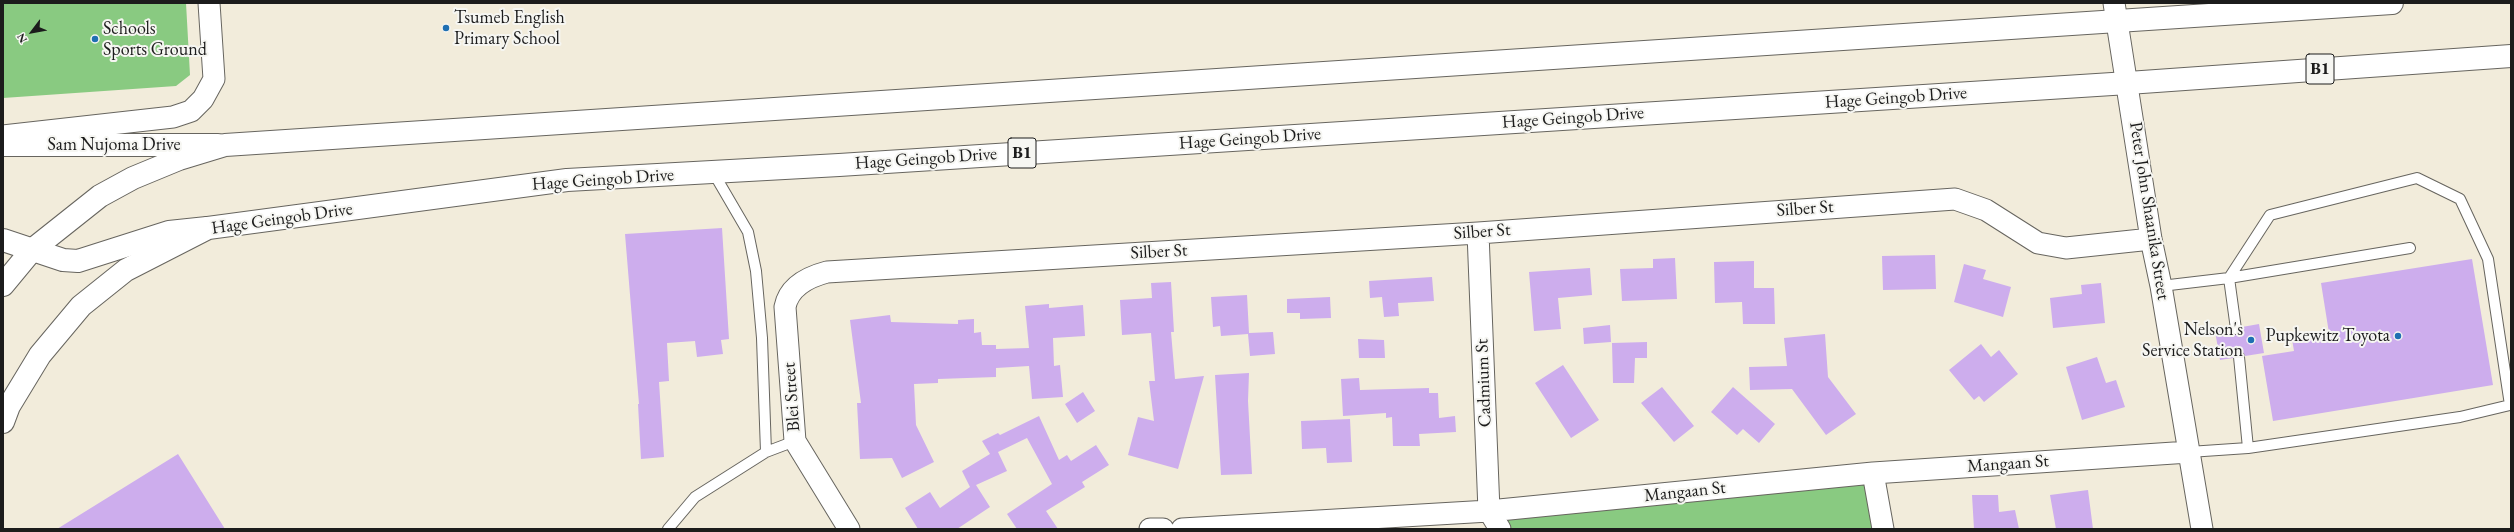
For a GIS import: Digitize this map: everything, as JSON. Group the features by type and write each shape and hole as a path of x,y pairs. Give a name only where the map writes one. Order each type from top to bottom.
{"main road":[{"path":"3,285 32,250 100,196 133,178 179,159 225,145 2116,12 2392,3"},
{"name":"B1","path":"2128,83 2511,56"},
{"name":"Hage Geingob Drive","path":"3,422 9,406 40,355 81,306 126,270 208,228 566,180 2128,83"},
{"name":"Sam Nujoma Drive","path":"3,144 225,145"},
{"path":"3,240 63,260 78,261 169,232 208,228"}],"street":[{"path":"3,136 173,117 191,111 203,99 214,79 209,3"},
{"name":"Peter John Shaanika Street","path":"2116,12 2151,239 2161,286 2202,529"},
{"name":"Silber St","path":"803,281 827,272 1478,233 1954,199 1986,210 2038,243 2066,248 2151,239"},
{"name":"Cadmium St","path":"1478,233 1489,511 1500,529"},
{"name":"Blei Street","path":"803,281 793,290 785,306 795,441 849,529"},
{"name":"Mangaan St","path":"1182,529 1489,511 1873,473 2189,452"},
{"path":"1873,473 1883,529"},
{"path":"1150,529 1162,529"}],"lane":[{"path":"713,172 748,232 756,271 762,338 766,452"},
{"path":"2189,452 2248,448 2460,417 2510,405 2488,259 2460,199 2417,178 2270,215 2229,278 2236,329"},
{"path":"2161,286 2229,278 2410,248"},
{"path":"2239,357 2248,448"},
{"path":"668,529 695,497 766,452 795,441"}],"green space":[{"name":"Schools Sports Ground","path":"3,3 186,3 190,75 176,86 3,98"},
{"path":"1873,473 1883,529 1500,529 1489,511"}],"building":[{"path":"722,228 729,339 721,340 723,354 697,357 695,341 667,343 669,381 659,382 664,457 641,459 639,404 625,234"},
{"path":"1935,255 1936,289 1883,290 1882,256"},
{"path":"1675,258 1677,299 1622,301 1620,269 1653,268 1653,259"},
{"name":"Pupkewitz Toyota","path":"2472,259 2493,385 2273,421 2262,356 2294,351 2292,339 2329,333 2321,283"},
{"path":"1754,261 1754,288 1774,288 1775,324 1743,324 1742,302 1715,303 1714,262"},
{"path":"1964,264 1986,270 1983,279 2011,287 2003,317 1954,302"},
{"path":"1590,268 1592,295 1558,298 1561,329 1534,331 1529,272"},
{"path":"1432,277 1434,301 1398,303 1399,316 1384,317 1382,297 1370,298 1369,281"},
{"path":"1171,282 1174,332 1171,332 1175,379 1204,376 1178,469 1128,455 1138,417 1154,421 1149,381 1155,381 1151,333 1122,335 1120,300 1152,298 1151,283"},
{"path":"2101,283 2105,323 2053,328 2050,298 2082,294 2081,285"},
{"path":"1247,295 1249,333 1273,332 1275,354 1250,356 1248,334 1221,336 1220,326 1213,327 1211,297"},
{"path":"1330,297 1331,318 1300,319 1300,313 1287,313 1287,299"},
{"path":"1049,304 1049,308 1083,305 1085,336 1053,338 1054,366 1060,365 1063,397 1032,399 1029,366 996,368 996,377 938,379 938,383 914,384 916,425 934,462 902,478 892,458 860,459 857,403 861,403 850,320 890,315 891,322 958,324 958,320 974,319 974,333 981,332 982,345 996,345 996,349 1029,348 1025,306"},
{"path":"2259,324 2264,353 2245,356 2242,351 2238,351 2233,358 2220,360 2215,331 2230,329 2231,333 2237,335 2242,332 2242,327"},
{"path":"1610,325 1611,342 1584,344 1583,328"},
{"path":"1825,334 1828,377 1856,414 1826,435 1792,389 1750,390 1749,367 1787,366 1784,338"},
{"path":"1358,339 1384,340 1385,358 1359,358"},
{"path":"1647,342 1647,358 1635,358 1634,383 1613,383 1612,343"},
{"path":"1981,344 1991,357 1999,350 2018,374 1984,402 1979,396 1974,400 1949,370"},
{"path":"2097,357 2106,383 2116,380 2125,407 2082,420 2066,367"},
{"path":"1563,365 1599,420 1571,438 1535,383"},
{"path":"1249,373 1248,401 1252,474 1221,475 1215,375"},
{"path":"1359,378 1360,390 1429,388 1429,393 1438,393 1439,418 1455,416 1456,432 1419,434 1420,446 1393,446 1392,417 1386,418 1386,413 1343,416 1341,379"},
{"path":"1662,387 1694,426 1674,442 1641,403"},
{"path":"1733,387 1775,424 1759,443 1743,429 1737,435 1711,412"},
{"path":"1083,392 1095,411 1077,423 1065,404"},
{"path":"1039,416 1059,460 1067,455 1071,461 1096,445 1109,465 1082,482 1085,487 1046,511 1058,529 1017,529 1007,514 1052,484 1027,438 998,452 1007,471 976,485 990,507 957,529 918,529 905,508 930,492 940,508 970,487 962,471 990,454 982,441 998,433 1000,435"},
{"path":"1350,419 1352,462 1327,463 1326,448 1302,449 1301,421"},
{"path":"178,454 225,529 57,529"},
{"path":"2088,490 2093,529 2056,529 2050,495"},
{"path":"1972,495 1998,495 1999,512 2015,510 2019,529 1974,529"}],"place":[{"name":"Tsumeb English Primary School","path":"446,28"},
{"name":"Schools Sports Ground","path":"95,39"},
{"name":"Pupkewitz Toyota","path":"2398,336"},
{"name":"Nelson's Service Station","path":"2251,340"}]}
